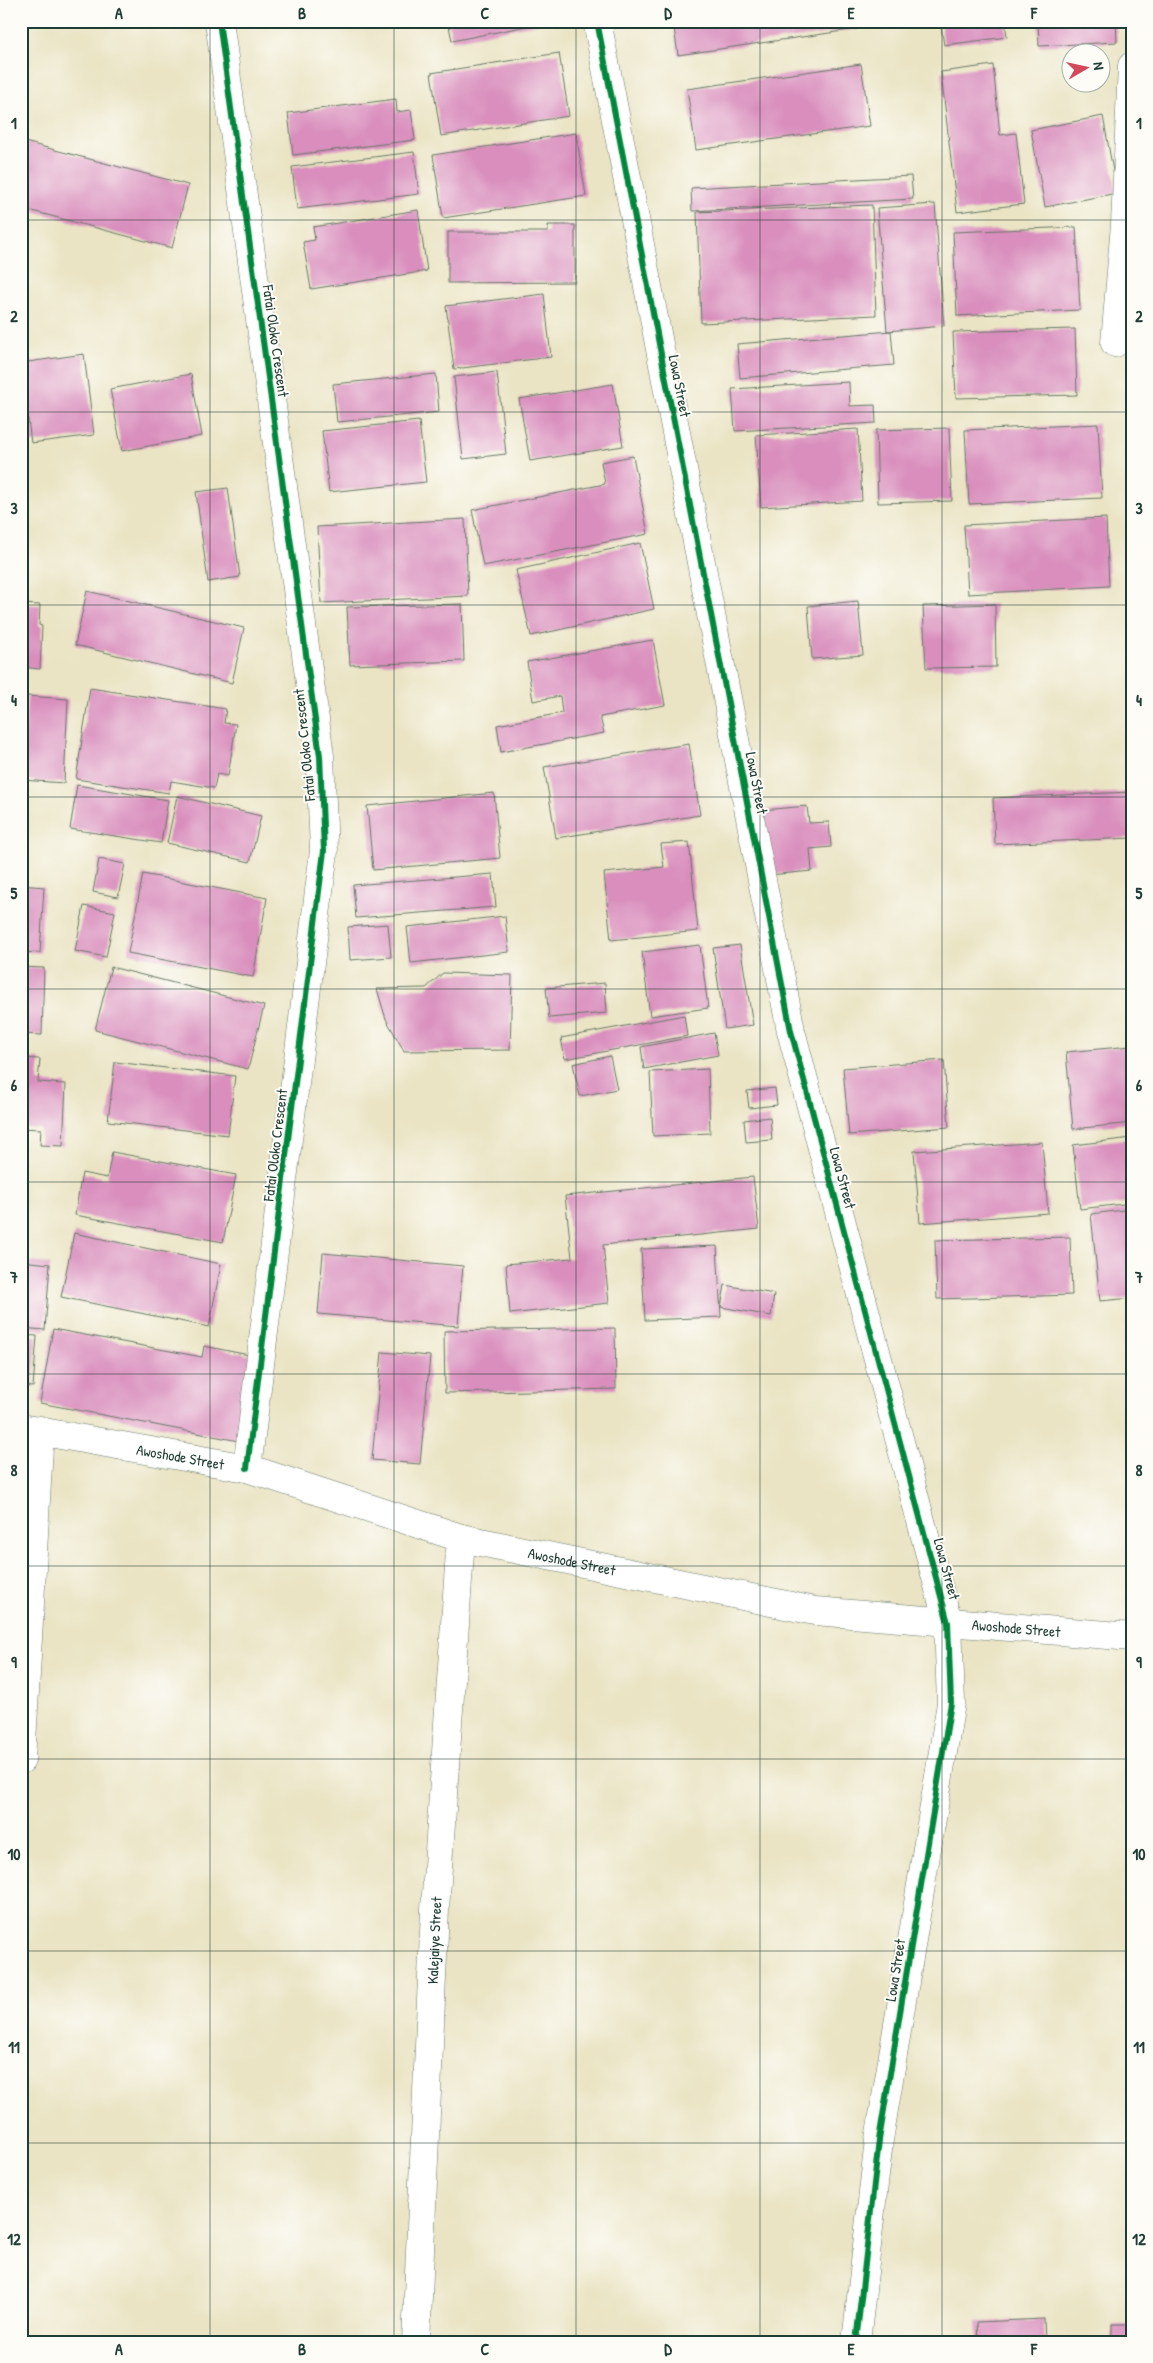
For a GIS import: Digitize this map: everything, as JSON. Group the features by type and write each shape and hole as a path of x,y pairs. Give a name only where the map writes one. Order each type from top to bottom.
{"street":[{"name":"Fatai Oloko Crescent","path":"219,21 320,756 324,851 247,1468"},
{"name":"Lowa Street","path":"597,21 791,1031 948,1622 951,1703 879,2140 856,2342"},
{"path":"1115,343 1125,224 1132,66"},
{"name":"Awoshode Street","path":"31,1429 247,1468 461,1538 816,1611 1132,1637"},
{"path":"21,1760 31,1429"},
{"name":"Kalejaiye Street","path":"416,2342 435,1909 461,1538"}],"building":[{"path":"448,21 547,21 547,22 452,41"},
{"path":"673,21 855,21 857,29 678,55"},
{"path":"940,21 1005,21 1007,37 944,45"},
{"path":"1038,21 1116,21 1117,42 1060,42 1060,45 1039,46"},
{"path":"559,53 569,116 441,136 431,73"},
{"path":"861,64 870,126 696,150 687,89"},
{"path":"993,65 1000,135 1016,133 1024,204 957,212 941,72"},
{"path":"396,99 397,112 411,110 415,140 293,155 288,113"},
{"path":"1103,116 1117,193 1045,207 1031,130"},
{"path":"576,133 586,196 443,218 433,155"},
{"path":"21,141 188,185 172,248 21,208"},
{"path":"414,152 419,194 297,209 292,167"},
{"path":"911,176 913,199 692,211 691,188"},
{"path":"935,204 944,326 887,331 877,208"},
{"path":"872,205 876,315 701,323 697,212"},
{"path":"418,210 427,271 311,289 303,242 315,240 313,227"},
{"path":"548,225 575,225 575,282 448,283 448,232 548,232"},
{"path":"1076,227 1080,310 957,316 953,232"},
{"path":"544,294 551,357 454,369 446,306"},
{"path":"1075,329 1077,395 956,398 953,332"},
{"path":"891,331 894,365 740,378 737,344"},
{"path":"84,354 94,435 31,443 21,363"},
{"path":"497,372 506,454 463,459 454,377"},
{"path":"191,374 202,436 122,451 110,389"},
{"path":"436,374 439,412 337,422 333,384"},
{"path":"849,382 850,406 875,405 876,423 735,431 732,389"},
{"path":"613,384 623,446 530,461 519,399"},
{"path":"419,421 426,482 329,492 322,431"},
{"path":"1098,424 1102,498 969,504 965,430"},
{"path":"949,428 952,501 878,503 876,430"},
{"path":"858,429 862,501 761,507 756,435"},
{"path":"633,456 648,534 483,566 472,510 605,484 601,462"},
{"path":"228,488 240,577 208,582 196,492"},
{"path":"21,511 27,512 23,571 21,570"},
{"path":"1106,518 1109,586 968,594 964,525"},
{"path":"465,519 468,596 321,603 317,527"},
{"path":"640,543 654,609 531,636 516,570"},
{"path":"87,591 244,628 232,683 75,645"},
{"path":"858,601 863,655 812,659 808,606"},
{"path":"21,604 40,605 39,625 42,626 40,669 21,667"},
{"path":"462,604 464,661 350,665 347,607"},
{"path":"995,604 996,667 926,668 923,606"},
{"path":"653,640 665,705 600,717 604,733 501,752 497,725 562,713 560,696 533,701 527,662"},
{"path":"90,688 226,709 224,723 236,724 228,776 217,774 214,788 171,781 169,793 76,779"},
{"path":"27,696 68,699 64,783 22,780"},
{"path":"689,744 700,815 556,838 544,767"},
{"path":"77,785 168,800 161,843 70,829"},
{"path":"1132,792 1132,838 995,844 993,798"},
{"path":"494,793 500,858 373,870 367,806"},
{"path":"177,796 261,816 250,862 167,843"},
{"path":"807,806 809,823 829,822 831,847 810,849 812,871 769,875 763,810"},
{"path":"689,842 698,931 611,940 604,873 664,867 661,844"},
{"path":"99,859 125,864 118,897 93,892"},
{"path":"143,874 267,898 253,977 128,953"},
{"path":"493,874 496,907 356,918 353,885"},
{"path":"21,885 44,887 40,953 21,952"},
{"path":"84,906 115,912 106,957 75,951"},
{"path":"505,916 509,952 411,963 407,927"},
{"path":"388,924 391,957 350,960 348,927"},
{"path":"700,945 708,1008 650,1016 642,952"},
{"path":"740,945 753,1025 725,1029 713,948"},
{"path":"21,967 44,968 42,1035 21,1034"},
{"path":"111,967 264,1006 248,1069 95,1030"},
{"path":"443,973 512,975 510,1050 404,1051 386,1019 377,989 426,988"},
{"path":"605,983 607,1013 549,1018 546,988"},
{"path":"684,1015 687,1036 565,1059 561,1038"},
{"path":"714,1033 718,1055 644,1069 641,1047"},
{"path":"1132,1046 1132,1123 1073,1129 1066,1052"},
{"path":"610,1056 617,1089 580,1096 573,1064"},
{"path":"21,1058 40,1059 38,1082 66,1084 63,1146 40,1145 41,1129 21,1128"},
{"path":"944,1060 949,1127 849,1135 843,1068"},
{"path":"115,1062 235,1076 228,1135 108,1121"},
{"path":"708,1069 710,1133 653,1136 650,1072"},
{"path":"775,1088 777,1105 749,1108 747,1091"},
{"path":"770,1117 772,1140 746,1142 744,1120"},
{"path":"1132,1138 1132,1203 1080,1209 1073,1145"},
{"path":"1042,1142 1048,1213 920,1223 914,1151"},
{"path":"112,1152 236,1175 223,1242 75,1215 82,1173 107,1178"},
{"path":"753,1177 759,1229 603,1245 609,1303 510,1314 506,1264 572,1258 565,1196"},
{"path":"1132,1209 1132,1298 1100,1301 1091,1214"},
{"path":"74,1233 221,1264 209,1327 61,1297"},
{"path":"1070,1237 1072,1295 937,1299 935,1240"},
{"path":"717,1246 721,1317 645,1320 641,1249"},
{"path":"323,1253 463,1266 458,1326 318,1314"},
{"path":"21,1261 50,1264 45,1330 21,1328"},
{"path":"725,1285 774,1294 771,1316 721,1307"},
{"path":"615,1328 616,1389 445,1393 444,1331"},
{"path":"53,1329 202,1357 204,1346 254,1356 239,1441 40,1403"},
{"path":"21,1335 37,1336 33,1387 21,1386"},
{"path":"382,1352 430,1356 420,1464 372,1460"},
{"path":"1044,2319 1045,2342 978,2342 977,2322"},
{"path":"1112,2324 1132,2324 1132,2342 1112,2342"}],"cycle path":[{"path":"219,21 320,756 324,851 247,1468"},
{"path":"597,21 791,1031 948,1623 951,1703 879,2140 856,2342"}]}
